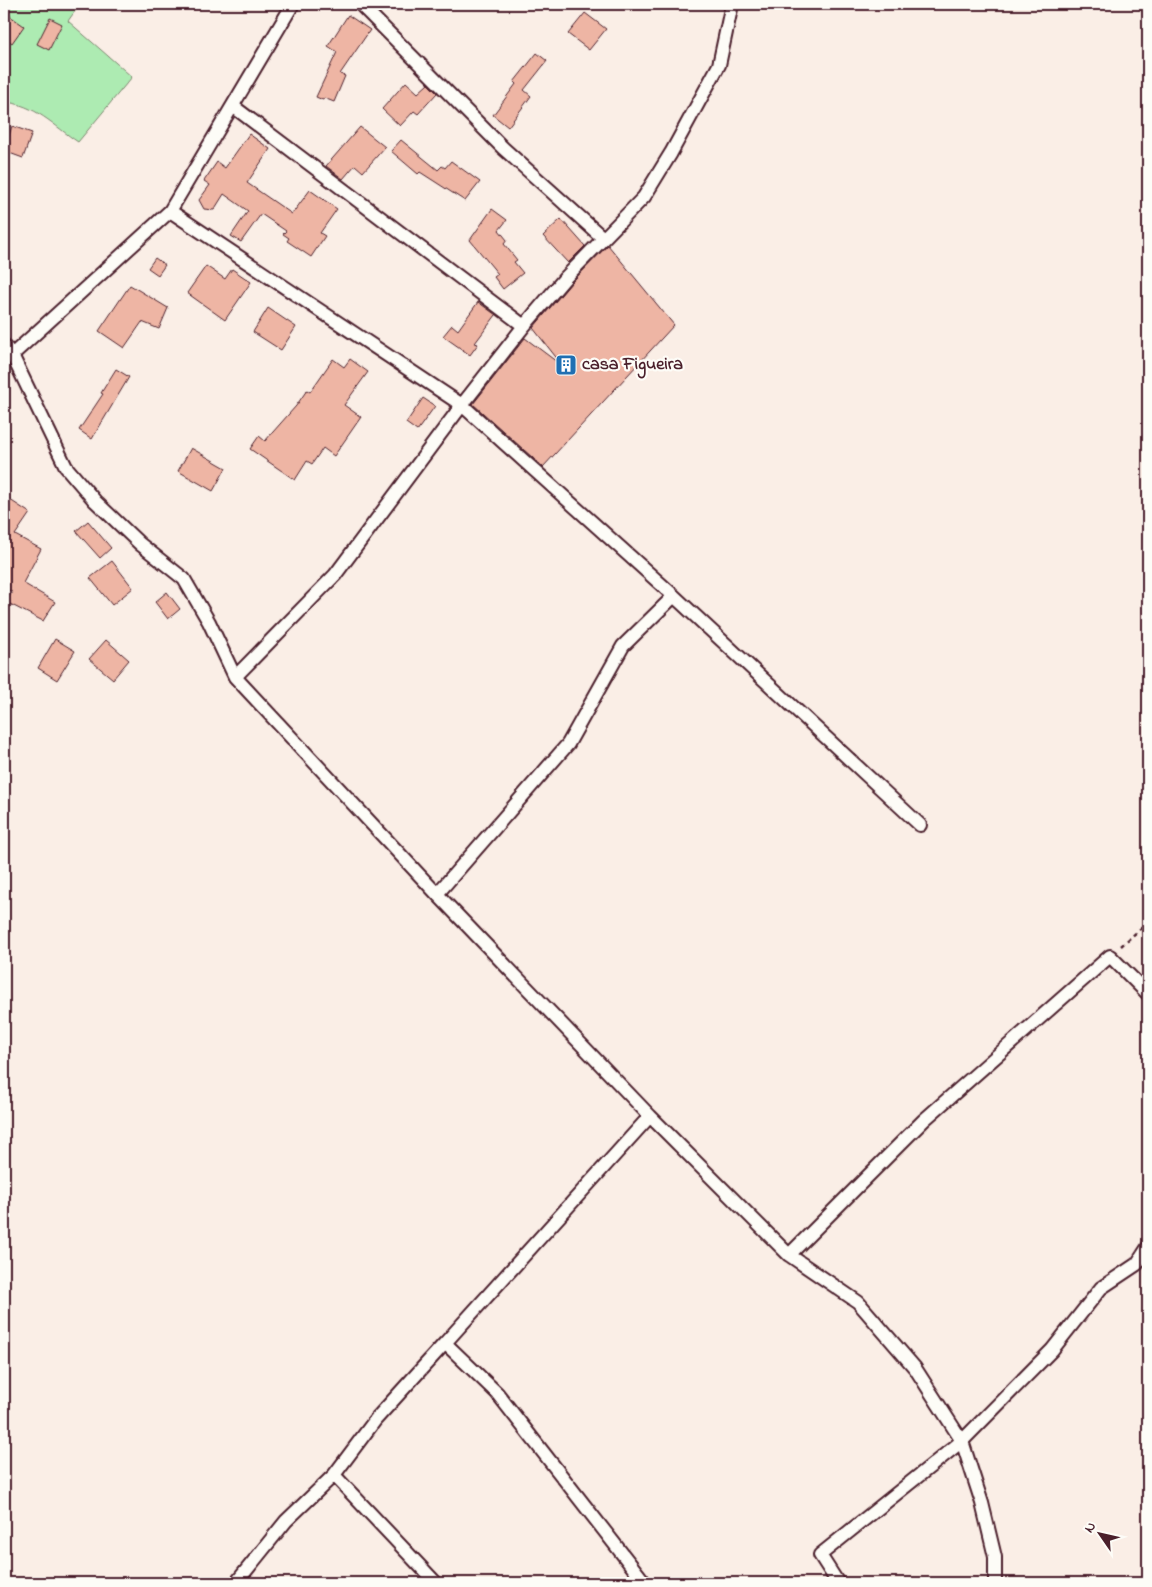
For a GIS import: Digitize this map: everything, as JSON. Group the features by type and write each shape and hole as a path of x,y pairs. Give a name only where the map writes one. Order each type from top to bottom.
{"street":[{"path":"12,355 170,211 234,107 293,4"},
{"path":"360,4 503,148 603,238"},
{"path":"235,676 335,574 524,326 603,238 644,197 671,153 718,65 732,4"},
{"path":"234,107 524,326"},
{"path":"170,211 462,405 674,596 920,825"},
{"path":"4,345 12,355 66,467 101,508 140,544 184,579 209,622 235,676 436,894 650,1116 789,1255 858,1302 916,1368 962,1441 982,1503 996,1557 995,1583"},
{"path":"436,894 568,744 623,646 674,596"},
{"path":"789,1255 924,1120 1110,956 1148,994"},
{"path":"236,1583 286,1521 334,1475 376,1418 650,1116"},
{"path":"838,1583 820,1555 962,1441 1052,1350 1101,1288 1137,1264 1148,1248"},
{"path":"444,1343 497,1393 645,1583"},
{"path":"334,1475 436,1583"}],"path":[{"path":"1110,956 1148,922"}],"green space":[{"path":"4,4 80,4 68,21 132,77 78,142 35,111 4,102"}],"building":[{"path":"585,13 606,29 589,50 568,34"},
{"path":"348,15 370,30 340,74 345,76 334,102 324,98 323,100 316,97 337,52 328,46"},
{"path":"10,16 24,26 12,43 4,37 4,24"},
{"path":"50,18 62,24 49,50 37,44"},
{"path":"537,53 547,61 524,90 531,96 508,127 493,115 516,84 514,82"},
{"path":"406,82 418,93 428,84 437,93 418,114 414,111 400,126 382,109"},
{"path":"12,126 32,133 23,158 4,151"},
{"path":"360,127 385,147 363,172 355,165 343,179 326,166"},
{"path":"249,134 270,149 247,183 292,214 310,190 337,209 320,233 325,236 311,257 287,241 289,238 283,234 286,231 261,214 241,242 231,236 248,211 224,194 214,210 204,209 199,200 210,185 204,181 217,162 225,168"},
{"path":"401,140 438,170 442,166 445,168 451,161 480,182 465,201 420,172 418,174 391,151"},
{"path":"492,209 507,220 499,230 507,240 504,244 517,260 514,262 523,273 503,289 494,277 498,274 470,240"},
{"path":"561,219 585,246 568,263 543,236"},
{"name":"casa Figueira","path":"608,245 674,325 543,467 473,404 525,338 557,362 559,361 533,328 571,283"},
{"path":"155,258 165,265 158,275 148,268"},
{"path":"206,266 225,279 232,269 251,282 225,320 187,293"},
{"path":"130,285 168,308 159,329 142,322 124,348 99,331"},
{"path":"478,302 496,315 475,343 478,344 470,355 443,336 452,325 458,330"},
{"path":"268,308 296,327 281,350 253,332"},
{"path":"333,359 344,367 350,359 368,372 344,405 361,417 334,456 323,448 312,464 307,461 295,480 250,449 259,436 265,441 296,406 307,390 310,392"},
{"path":"116,369 129,377 92,439 79,430 103,394 101,393"},
{"path":"423,398 435,406 417,431 406,423"},
{"path":"191,448 226,468 213,491 178,471"},
{"path":"4,496 30,513 15,535 41,549 23,583 55,602 43,621 6,602 12,592 4,587"},
{"path":"88,521 111,548 100,558 76,531"},
{"path":"112,561 133,588 112,605 90,578"},
{"path":"167,592 180,609 168,619 155,602"},
{"path":"55,639 75,651 57,680 38,668"},
{"path":"106,640 129,660 113,679 89,659"}],"place":[{"name":"casa Figueira","path":"566,365"}]}
